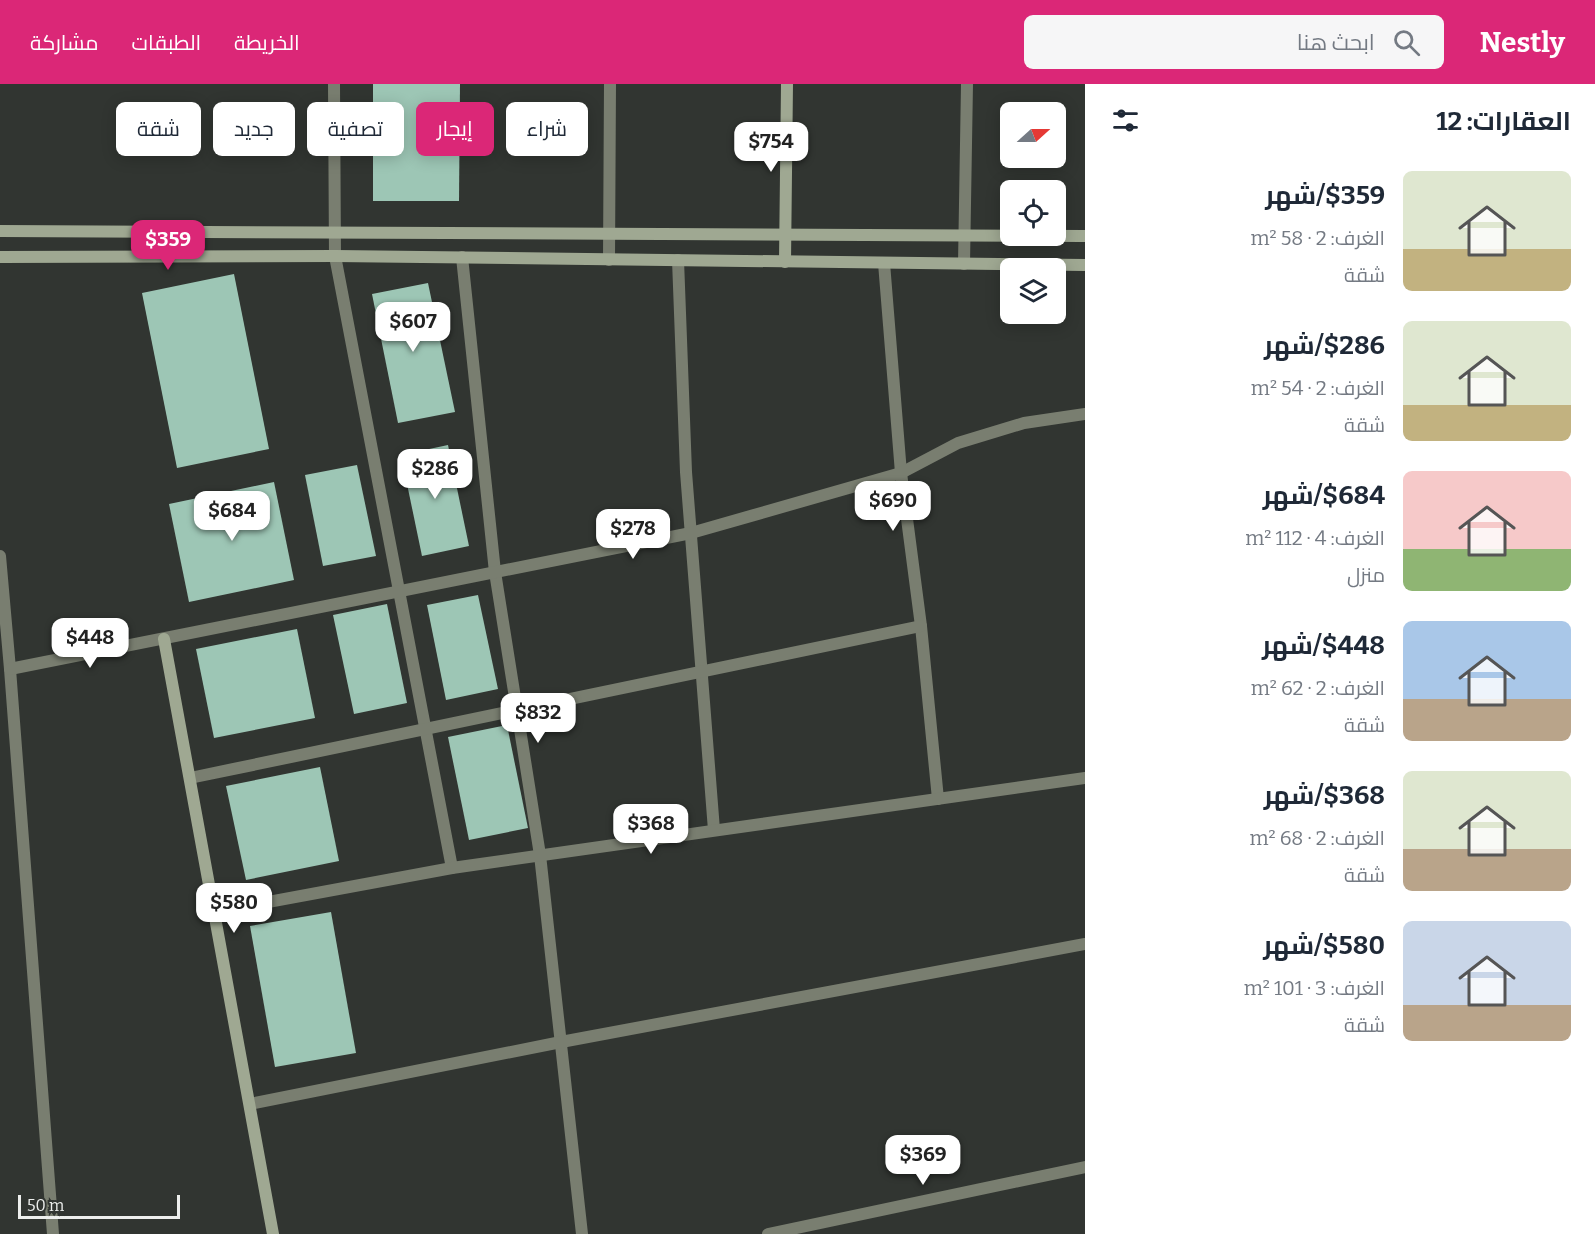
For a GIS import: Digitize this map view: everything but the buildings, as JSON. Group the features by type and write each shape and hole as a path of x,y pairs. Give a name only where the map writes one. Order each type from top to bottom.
{"street":[{"path":"334,84 335,256 452,868"},
{"path":"609,260 610,84"},
{"path":"785,262 787,84"},
{"path":"964,264 967,84"},
{"path":"0,231 1085,236"},
{"path":"0,257 335,256 1085,265"},
{"path":"462,257 495,572 540,855 582,1234"},
{"path":"678,260 686,472 714,830"},
{"path":"884,263 901,473 921,627 938,799"},
{"path":"10,669 691,533 901,473 958,443 1024,423 1085,414"},
{"path":"0,556 52,1234"},
{"path":"190,778 921,627"},
{"path":"164,639 273,1234"},
{"path":"214,912 452,868 1085,778"},
{"path":"250,1104 561,1042 1085,944"},
{"path":"768,1234 1085,1167"}]}
